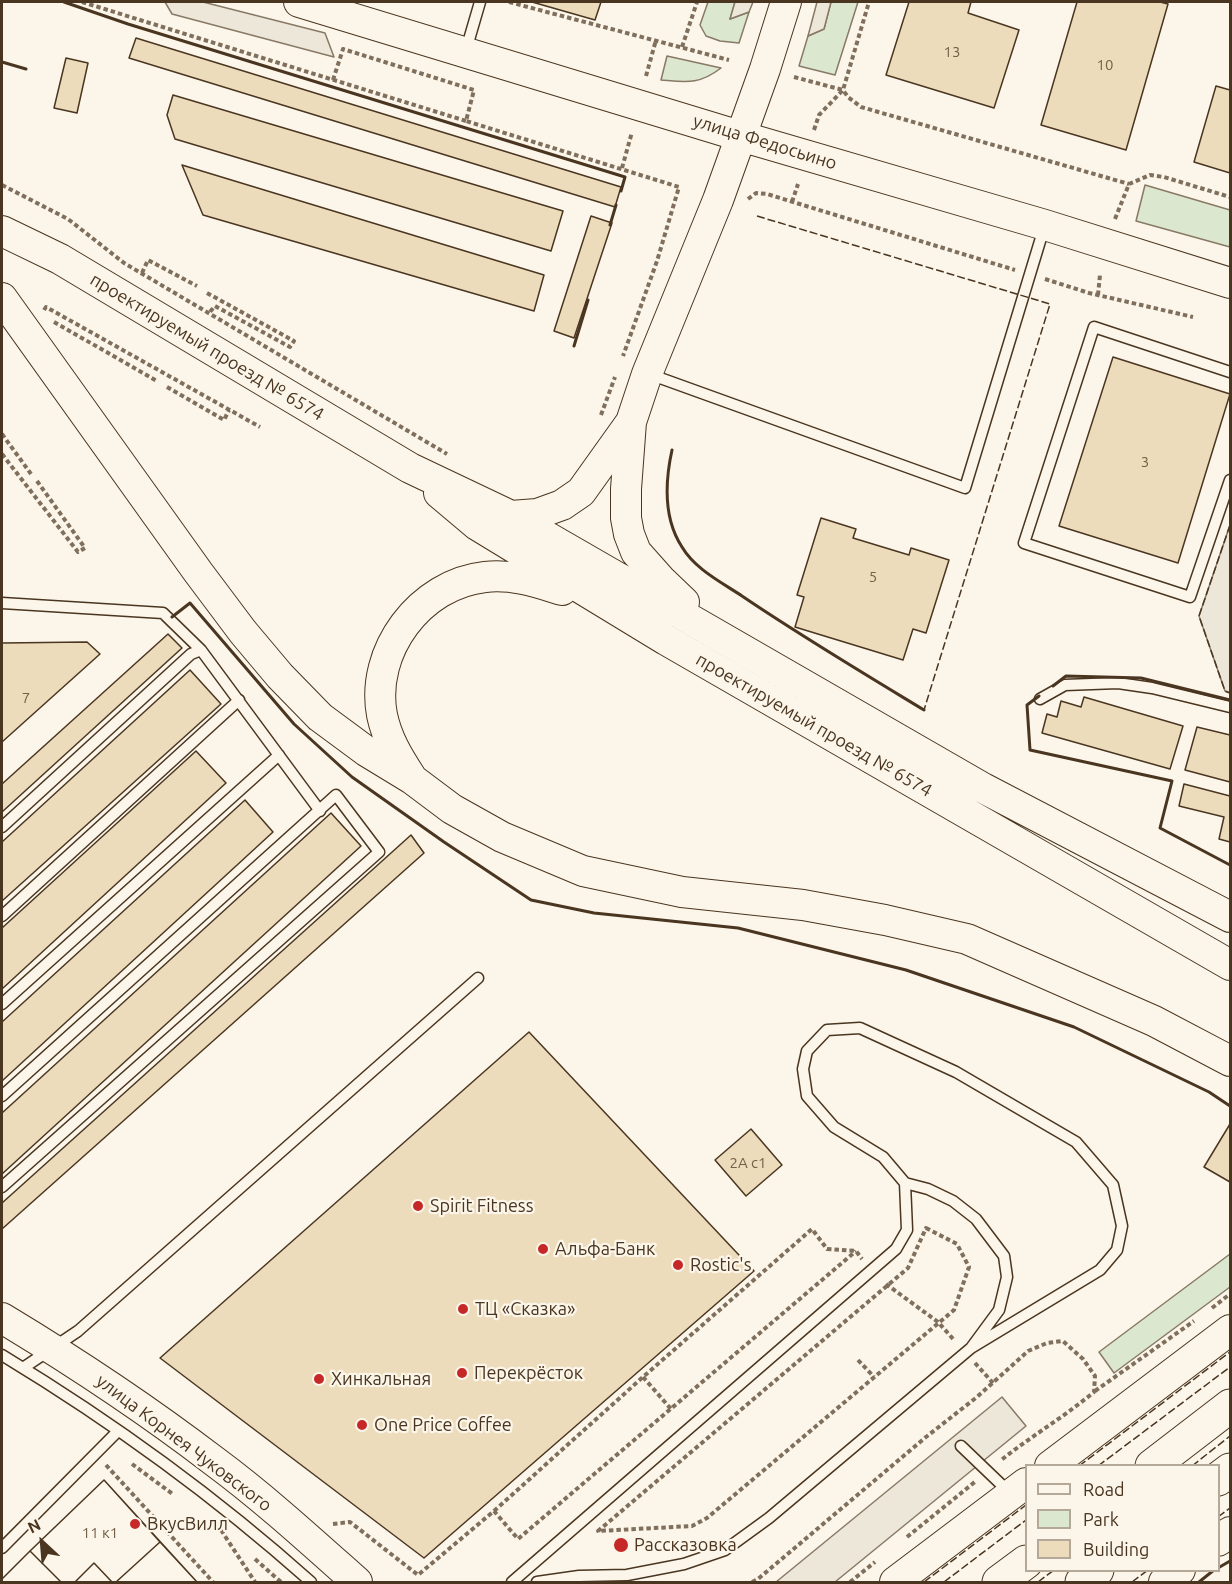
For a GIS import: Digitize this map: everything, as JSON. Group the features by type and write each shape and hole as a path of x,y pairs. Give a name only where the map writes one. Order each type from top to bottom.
{"main road":[{"name":"улица Федосьино","path":"299,2 740,136 1045,225 1230,283"},
{"path":"719,635 652,570 636,552 628,534 626,489 634,367 718,200 765,69 786,2"},
{"name":"проектируемый проезд № 6574","path":"2,231 60,259 410,468 511,516 983,788 1230,917"},
{"path":"2,298 198,572 265,658 320,717 366,752 412,779 453,808 502,837 583,871 682,892 803,905 885,920 967,939 1154,1021 1230,1061"},
{"path":"511,516 537,514 562,505 581,492 630,422"},
{"name":"проектируемый проезд № 6574","path":"410,468 477,525 605,603 1230,965"},
{"path":"412,779 394,752 386,733 381,692 383,671 389,651 411,616 444,590 484,577 505,576 525,579 605,603"},
{"name":"улица Корнея Чуковского","path":"2,1317 140,1407 216,1462 292,1524 357,1582"},
{"path":"1052,1464 1221,1319"},
{"path":"1155,1464 1230,1406"},
{"path":"886,1571 1019,1488"},
{"path":"999,1582 1025,1563"},
{"path":"1082,1582 1094,1572"},
{"path":"1164,1582 1177,1572"}],"lane":[{"path":"465,52 480,2"},
{"path":"634,367 965,488 1045,225"},
{"path":"1230,372 1094,327 1024,543 1190,597 1230,480"},
{"path":"2,603 163,613 201,650 320,811"},
{"path":"2,827 191,654 201,650"},
{"path":"1040,699 1065,685 1118,683 1152,687 1230,707"},
{"path":"2,916 239,700"},
{"path":"2,1004 279,754"},
{"path":"2,1096 336,795 379,852 2,1187"},
{"path":"23,1368 78,1331 478,978"},
{"path":"537,1582 579,1576 627,1575 684,1564 725,1550 769,1518 968,1351 1101,1270 1117,1250 1122,1226 1113,1185 1076,1142 956,1072 860,1028 827,1030 807,1051 803,1069 807,1096 834,1127 883,1157 905,1183 928,1189 953,1201 976,1219 1004,1256 1007,1277 999,1310 968,1351"},
{"path":"512,1582 896,1249 907,1230 905,1183"},
{"path":"2,1355 65,1393 193,1484 312,1582"},
{"path":"2,1548 118,1431"},
{"path":"961,1446 988,1471 1019,1488"}],"path":[{"path":"82,2 679,187 657,261 634,367"},
{"path":"509,2 729,60"},
{"path":"682,47 697,2"},
{"path":"814,130 819,115 843,90 869,2"},
{"path":"646,76 656,40"},
{"path":"333,80 343,49 474,90 466,121"},
{"path":"794,77 843,90 861,107 1129,184 1150,175 1230,197"},
{"path":"622,168 632,132"},
{"path":"792,202 798,184"},
{"path":"1114,220 1129,184"},
{"path":"2,185 68,219 124,263 448,454"},
{"path":"746,203 756,193 767,194 1098,295 1193,317"},
{"path":"142,273 148,260 196,286"},
{"path":"1098,295 1101,275"},
{"path":"207,292 294,341 290,347 215,306 210,313"},
{"path":"42,316 46,307 260,427"},
{"path":"51,321 158,381"},
{"path":"601,416 617,372"},
{"path":"167,387 224,420 229,410"},
{"path":"2,434 31,474"},
{"path":"2,454 78,552 85,548 37,481"},
{"path":"926,1228 957,1244 969,1267 954,1310 938,1322 706,1518 692,1526 598,1531 908,1268 926,1228"},
{"path":"324,1518 334,1525 350,1522 418,1575 812,1229 827,1249 856,1251 886,1285 938,1322 968,1351 993,1383"},
{"path":"494,1510 518,1539 856,1251"},
{"path":"1221,1319 1230,1294"},
{"path":"1094,1392 1202,1315"},
{"path":"858,1360 874,1377"},
{"path":"643,1377 670,1409"},
{"path":"905,1538 1027,1439"},
{"path":"105,1444 177,1497"},
{"path":"96,1453 213,1582"},
{"path":"219,1527 255,1582"},
{"path":"850,1582 886,1571"}],"green space":[{"path":"708,2 735,2 730,19 749,12 739,43 720,41 706,36 700,25"},
{"path":"831,2 858,2 835,75 799,66 808,36 824,29"},
{"path":"667,56 721,68 699,80 685,82 661,80"},
{"path":"1145,185 1230,210 1230,247 1136,221"},
{"path":"1230,1254 1230,1287 1114,1373 1099,1352"}],"shaded area":[{"path":"165,2 203,2 325,33 334,57 172,14"},
{"path":"735,2 753,2 749,12 730,19"},
{"path":"817,2 831,2 824,29 808,36"},
{"path":"1230,525 1230,693 1225,691 1199,616"},
{"path":"1002,1397 1026,1426 835,1582 776,1582"}],"building":[{"path":"532,2 601,2 595,20"},
{"path":"909,2 971,2 968,13 1019,30 994,108 886,75"},
{"path":"1077,2 1160,2 1168,4 1126,150 1041,125"},
{"path":"136,38 621,187 615,207 129,58"},
{"path":"66,58 88,63 77,113 54,108"},
{"path":"1216,86 1230,90 1230,173 1194,162"},
{"path":"173,95 563,211 551,251 175,139 167,115"},
{"path":"182,165 544,275 534,311 203,215"},
{"path":"591,216 612,223 574,338 554,331"},
{"path":"1113,357 1230,394 1178,563 1059,526"},
{"path":"821,518 856,529 853,538 909,555 911,548 949,560 926,633 913,629 903,660 795,627 804,597 797,595"},
{"path":"168,634 182,648 2,812 2,784"},
{"path":"87,642 100,654 2,742 2,643"},
{"path":"190,670 221,704 2,901 2,842"},
{"path":"1084,697 1183,726 1170,769 1042,733 1047,714 1057,717 1061,701 1081,707"},
{"path":"1197,727 1230,735 1230,782 1185,770"},
{"path":"196,751 226,783 2,989 2,928"},
{"path":"1184,784 1230,796 1230,842 1219,839 1224,817 1179,806"},
{"path":"245,800 273,832 2,1081 2,1022"},
{"path":"331,813 361,846 2,1174 2,1113"},
{"path":"411,835 424,853 2,1229 2,1203"},
{"name":"ТЦ «Сказка»","path":"529,1032 754,1271 424,1558 160,1358"},
{"path":"1230,1124 1230,1182 1204,1167"},
{"path":"751,1129 782,1165 746,1196 715,1160"},
{"path":"104,1480 197,1582 112,1582 94,1563 75,1582 2,1582 2,1579 30,1551"},
{"path":"104,1480 160,1542 116,1582 112,1582 94,1563 75,1582 61,1582 30,1551"},
{"path":"160,1542 197,1582 116,1582"},
{"path":"30,1551 61,1582 2,1582 2,1579"}],"fence":[{"path":"757,216 1050,304 924,710"},
{"path":"1230,525 1199,616 1225,691 1230,693"},
{"path":"1082,1464 1230,1352"},
{"path":"1101,1464 1230,1367"},
{"path":"1195,1464 1230,1436"},
{"path":"924,1582 1025,1506"},
{"path":"1220,1516 1230,1508"},
{"path":"944,1582 1025,1521"},
{"path":"1038,1582 1051,1572"},
{"path":"1132,1582 1145,1572"}],"wall":[{"path":"64,2 128,24 625,177 621,191"},
{"path":"2,62 26,69"},
{"path":"610,225 616,205"},
{"path":"574,346 588,300"},
{"path":"672,450 667,500 671,524 687,555 717,580 924,710"},
{"path":"172,617 190,603 294,724 352,777 531,900 594,913 738,928 906,970 1074,1027 1209,1092 1230,1106"},
{"path":"1053,686 1066,676 1141,678 1230,700"},
{"path":"1039,696 1027,705 1030,750 1172,781 1160,828 1230,865"},
{"path":"1220,1567 1230,1561"},
{"path":"1199,1582 1212,1572"}],"place":[{"name":"Spirit Fitness","path":"418,1206"},
{"name":"Альфа-Банк","path":"543,1249"},
{"name":"Rostic's","path":"678,1265"},
{"name":"ТЦ «Сказка»","path":"463,1309"},
{"name":"Перекрёсток","path":"462,1373"},
{"name":"Хинкальная","path":"319,1379"},
{"name":"One Price Coffee","path":"362,1425"},
{"name":"ВкусВилл","path":"135,1524"},
{"name":"Рассказовка","path":"621,1545"}]}
